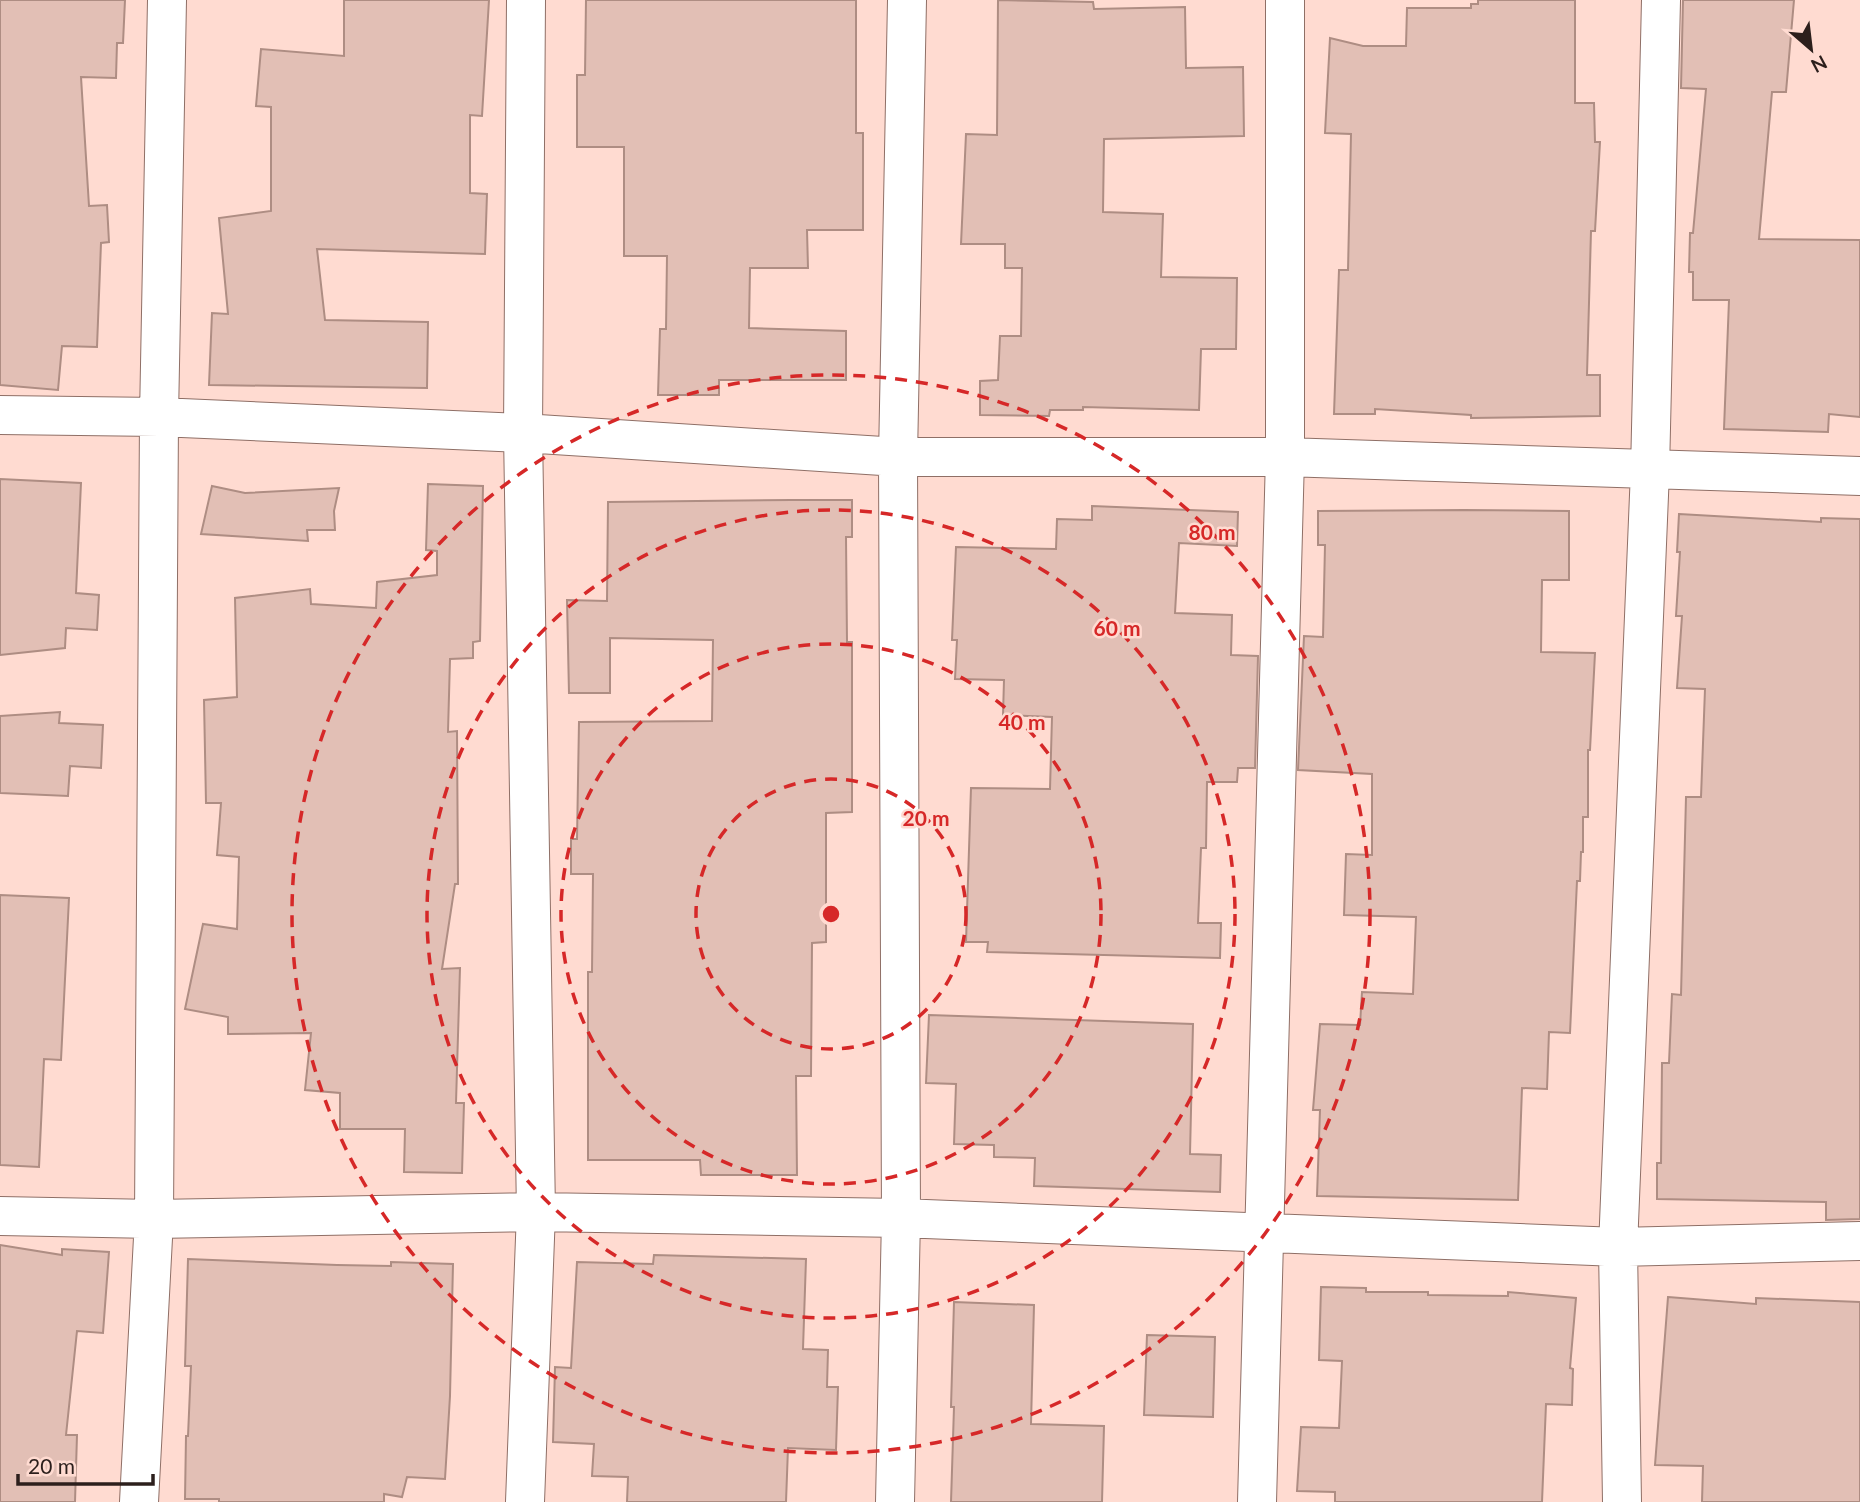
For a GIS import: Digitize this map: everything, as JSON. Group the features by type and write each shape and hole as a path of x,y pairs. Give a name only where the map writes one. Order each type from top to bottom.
{"street":[{"path":"139,1502 154,1219 159,417 167,0"},
{"path":"525,1502 536,1212 523,433 526,0"},
{"path":"895,1502 901,1218 898,457 907,0"},
{"path":"1257,1502 1285,457 1285,0"},
{"path":"1622,1502 1618,1247 1650,471 1661,0"},
{"path":"0,415 159,417 523,433 898,457 1285,457 1860,476"},
{"path":"0,1216 154,1219 536,1212 901,1218 1618,1247 1860,1241"}],"building":[{"path":"0,0 125,0 123,43 117,43 116,78 81,77 89,206 107,205 109,242 101,243 97,347 62,346 58,390 0,385"},
{"path":"344,0 489,0 482,116 470,115 470,193 487,194 485,254 317,249 325,320 428,322 427,388 209,385 212,313 228,314 219,218 271,211 271,107 256,106 261,49 344,56"},
{"path":"586,0 856,0 856,133 863,133 863,230 807,230 808,268 750,268 749,328 846,331 846,380 719,380 719,395 658,395 660,329 666,329 667,256 624,256 624,147 577,147 577,75 585,75"},
{"path":"998,0 1093,2 1094,9 1185,7 1186,68 1243,67 1244,136 1104,139 1103,212 1163,214 1161,277 1237,278 1236,349 1201,349 1199,410 1083,407 1083,410 1050,410 1049,416 980,415 980,381 998,380 1000,336 1021,336 1022,268 1005,268 1005,244 961,244 966,134 997,135"},
{"path":"1478,0 1575,0 1575,103 1594,103 1595,142 1600,142 1595,231 1591,231 1587,375 1600,375 1600,416 1471,418 1471,415 1375,409 1375,414 1334,414 1339,270 1348,270 1351,134 1325,133 1330,38 1363,46 1406,46 1407,8 1471,8 1471,4 1478,4"},
{"path":"1683,0 1794,0 1786,92 1772,92 1759,239 1860,240 1860,417 1829,414 1828,432 1724,429 1729,300 1693,300 1693,272 1689,272 1690,233 1693,233 1706,89 1681,88"},
{"path":"0,479 81,483 76,593 99,595 97,630 66,628 65,648 0,655"},
{"path":"428,484 483,486 480,641 473,642 473,658 450,659 448,732 457,731 458,884 455,884 442,969 460,968 456,1103 464,1103 462,1173 404,1172 405,1129 340,1129 340,1093 305,1090 311,1033 228,1034 228,1017 185,1009 203,924 237,929 239,857 217,855 221,803 206,803 204,700 237,697 235,598 310,589 311,604 376,608 377,582 437,575 437,551 426,550"},
{"path":"212,486 245,493 339,488 334,511 335,530 307,530 308,541 201,534"},
{"path":"852,500 852,537 846,537 847,642 852,642 852,812 826,813 826,942 812,943 811,1076 796,1076 797,1175 701,1175 700,1160 588,1160 588,972 592,972 593,874 571,874 571,839 577,839 579,722 712,721 713,640 610,638 610,693 569,693 567,600 607,601 608,502"},
{"path":"1092,506 1238,512 1237,546 1179,543 1175,613 1232,615 1231,655 1258,656 1255,768 1238,768 1237,782 1207,782 1206,848 1201,848 1198,923 1221,923 1220,958 987,952 988,942 966,942 971,788 1050,789 1052,717 1003,715 1004,680 955,679 957,640 952,640 956,547 1056,549 1057,519 1092,520"},
{"path":"1318,511 1569,511 1569,580 1542,580 1541,652 1595,653 1588,750 1588,817 1583,817 1583,852 1580,881 1577,881 1570,1033 1549,1032 1547,1089 1522,1088 1518,1200 1317,1196 1320,1110 1313,1110 1320,1024 1360,1025 1362,992 1413,994 1416,917 1344,915 1346,854 1372,855 1372,774 1298,770 1304,636 1323,637 1325,545 1318,545"},
{"path":"1679,514 1821,522 1821,518 1860,519 1860,1219 1826,1220 1826,1202 1657,1199 1657,1163 1661,1163 1662,1063 1669,1063 1672,994 1681,995 1686,797 1701,797 1705,689 1677,688 1682,616 1676,616 1680,552 1677,552"},
{"path":"60,712 59,723 103,725 101,768 70,766 68,796 0,793 0,716"},
{"path":"0,895 69,898 61,1060 44,1059 39,1167 0,1165"},
{"path":"929,1015 1193,1024 1190,1154 1221,1155 1220,1192 1034,1186 1035,1158 994,1157 994,1145 954,1144 956,1084 926,1083"},
{"path":"0,1245 62,1255 62,1249 109,1252 103,1333 77,1331 66,1435 77,1435 75,1502 0,1502"},
{"path":"654,1255 806,1259 803,1349 828,1350 827,1387 838,1387 836,1450 788,1448 786,1502 627,1502 628,1477 592,1476 594,1444 553,1442 555,1367 571,1368 577,1262 653,1264"},
{"path":"188,1259 337,1265 391,1266 391,1262 453,1264 445,1479 407,1477 402,1497 384,1494 384,1502 219,1502 219,1499 185,1499 191,1366 185,1366"},
{"path":"1321,1287 1366,1288 1366,1292 1428,1292 1428,1295 1508,1296 1508,1292 1576,1298 1570,1368 1573,1369 1572,1405 1546,1404 1542,1502 1335,1502 1335,1492 1297,1491 1301,1427 1339,1428 1342,1361 1319,1360"},
{"path":"1668,1297 1756,1304 1756,1298 1860,1302 1860,1502 1702,1502 1703,1466 1655,1465"},
{"path":"954,1302 1034,1305 1031,1424 1104,1426 1102,1502 951,1502"},
{"path":"1147,1335 1215,1337 1213,1417 1144,1415"}]}
